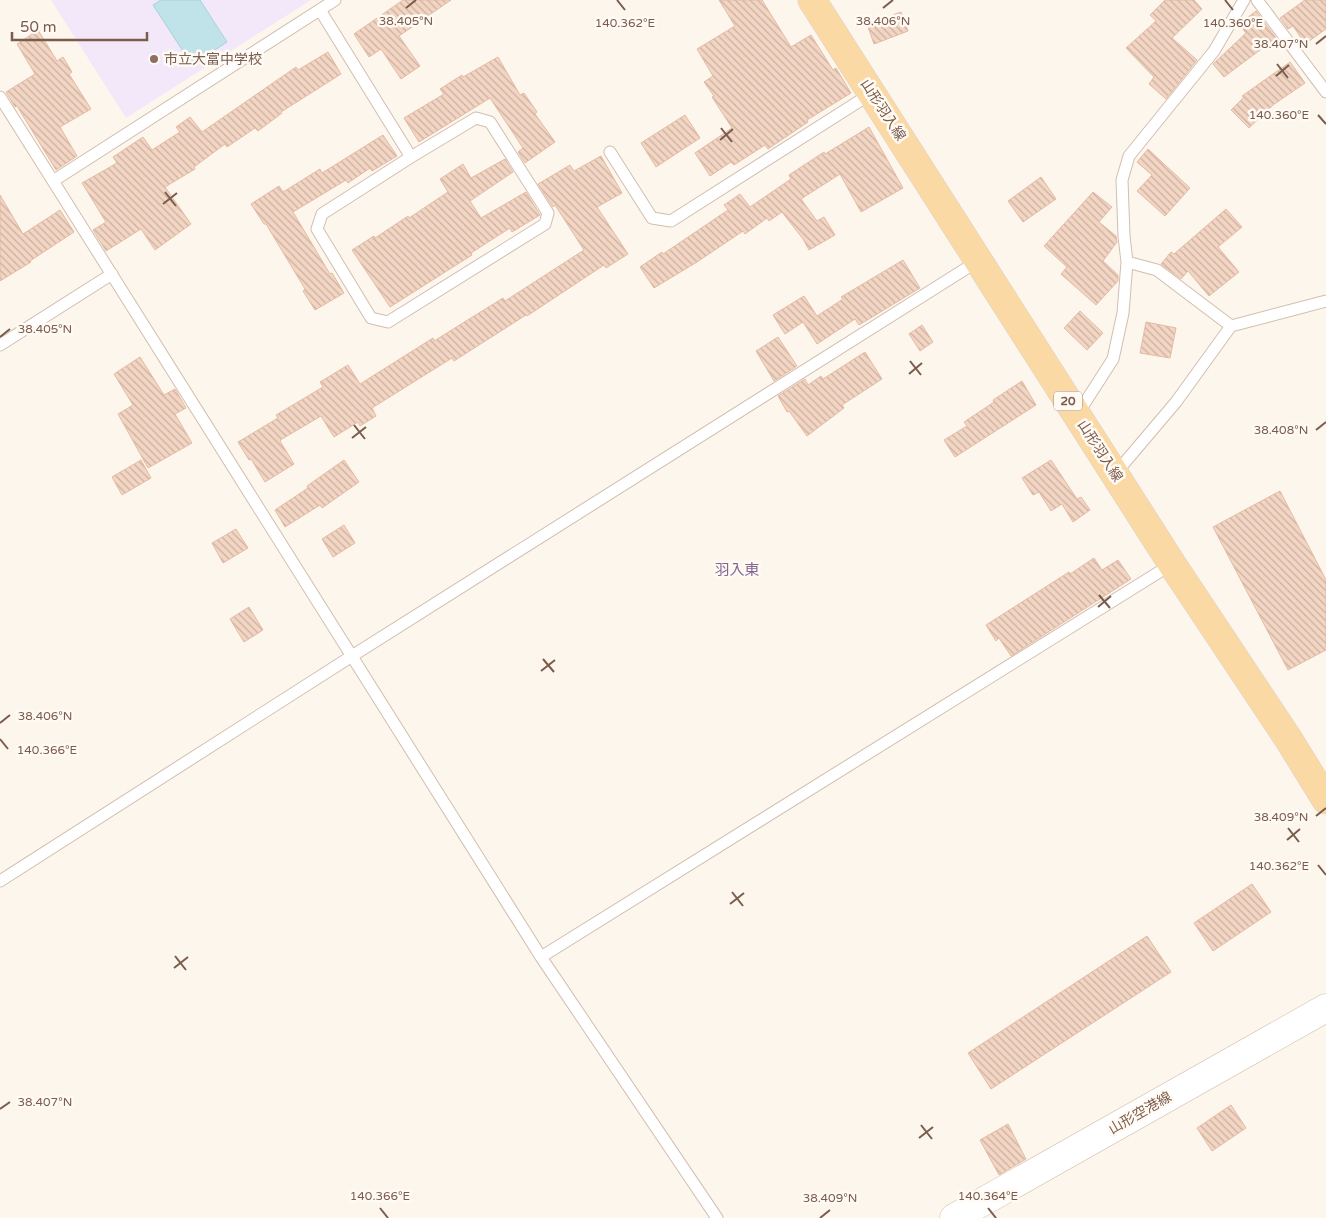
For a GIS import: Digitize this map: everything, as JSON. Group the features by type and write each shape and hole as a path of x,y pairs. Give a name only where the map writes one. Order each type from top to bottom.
{"main road":[{"name":"山形羽入線","path":"812,0 980,260 1172,564 1289,740 1326,800"},
{"name":"山形空港線","path":"954,1218 1326,1008"}],"lane":[{"path":"53,181 335,0"},
{"path":"1077,414 1113,359 1123,313 1127,262 1122,180 1129,156 1214,50 1244,0"},
{"path":"1257,0 1326,92"},
{"path":"320,10 412,156"},
{"path":"610,152 652,218 671,220 872,93"},
{"path":"0,97 541,957 717,1218"},
{"path":"476,118 490,122 548,213 545,224 388,322 371,318 317,229 322,214 412,156 476,118"},
{"path":"0,881 352,656 980,260"},
{"path":"1127,262 1157,270 1231,326"},
{"path":"0,345 112,274"},
{"path":"1115,474 1176,402 1231,326 1326,302"},
{"path":"541,957 1172,564"}],"shaded area":[{"name":"市立大富中学校","path":"51,0 311,0 126,118"}],"water":[{"path":"161,0 200,0 227,42 192,65 153,5"}],"building":[{"path":"403,0 451,0 399,36 420,66 401,79 381,49 369,57 354,34"},
{"path":"719,0 762,0 791,47 811,35 833,70 836,68 851,93 807,120 808,122 768,149 765,145 734,165 731,162 710,176 695,153 732,128 704,82 713,76 697,49 735,26"},
{"path":"1165,0 1194,0 1202,9 1172,38 1197,60 1166,99 1149,84 1154,77 1126,48 1156,21 1150,15"},
{"path":"1305,0 1326,0 1326,29 1305,44 1293,26 1288,29 1280,18"},
{"path":"1256,11 1276,38 1224,77 1213,64 1246,33 1239,24"},
{"path":"901,12 908,31 874,44 867,24"},
{"path":"38,30 57,61 63,57 72,72 69,74 91,109 60,127 77,156 56,170 17,106 15,107 6,92 35,74 17,44"},
{"path":"328,52 341,74 281,112 258,131 255,128 227,147 225,144 194,167 195,169 165,187 191,224 155,250 141,229 106,251 93,230 106,222 82,183 117,163 113,157 143,137 152,150 180,132 176,127 190,117 202,132 296,67 298,70"},
{"path":"498,57 520,95 524,93 537,112 535,114 555,142 525,163 518,152 523,148 490,98 419,142 404,118 444,94 440,89 462,75 463,77"},
{"path":"1290,62 1305,83 1273,105 1249,128 1231,110 1244,97 1242,96"},
{"path":"685,115 700,138 656,167 641,143"},
{"path":"869,127 903,188 861,212 840,174 801,199 817,221 824,217 835,235 809,250 782,212 769,221 767,218 745,234 743,231 654,288 640,267 662,252 663,254 728,210 724,205 740,194 750,207 791,179 789,175 824,152 825,154"},
{"path":"383,135 397,156 372,171 370,168 348,183 346,180 293,212 330,274 332,273 344,293 315,310 303,291 305,289 266,224 264,224 251,204 279,186 283,192 320,169 322,173"},
{"path":"1148,149 1190,188 1165,216 1137,191 1152,175 1137,162"},
{"path":"601,156 622,193 597,207 628,254 606,268 604,265 454,361 452,358 372,408 376,416 360,426 358,422 334,437 321,416 282,439 280,441 294,464 265,482 238,442 278,418 276,415 323,387 320,382 348,365 360,384 433,338 434,341 503,298 505,301 584,250 555,205 553,207 538,184 570,165 574,171"},
{"path":"505,159 513,172 470,201 481,218 526,192 540,215 512,232 510,228 471,253 472,255 390,307 352,250 374,236 375,238 408,216 409,218 448,192 440,179 463,164 471,178"},
{"path":"1041,177 1056,199 1023,222 1008,201"},
{"path":"1093,192 1112,207 1099,222 1116,236 1117,242 1103,261 1118,275 1118,281 1096,305 1061,274 1067,267 1044,246"},
{"path":"0,195 23,234 60,210 74,232 0,281"},
{"path":"1226,209 1242,227 1218,247 1239,272 1209,296 1188,271 1181,279 1161,264 1171,252 1174,254"},
{"path":"903,260 920,288 859,325 855,319 817,344 803,322 785,334 773,315 804,296 817,316 843,299 841,297"},
{"path":"1080,311 1103,333 1087,350 1064,328"},
{"path":"1146,322 1176,328 1170,358 1140,353"},
{"path":"922,325 933,342 920,351 909,334"},
{"path":"778,337 797,366 774,381 756,351"},
{"path":"865,352 882,379 842,405 844,408 807,436 789,411 787,412 778,396 805,379 808,385 821,376 823,379"},
{"path":"140,357 164,395 175,389 186,408 175,414 192,443 148,468 118,414 133,405 114,374"},
{"path":"1022,381 1036,405 955,457 944,440 967,426 964,422"},
{"path":"141,460 151,478 122,495 112,477"},
{"path":"344,460 359,482 322,508 320,505 285,527 275,510 308,488 307,486"},
{"path":"1051,460 1077,499 1081,497 1090,510 1073,522 1062,504 1051,511 1039,492 1033,495 1022,478"},
{"path":"1280,491 1326,580 1326,650 1288,670 1213,527"},
{"path":"344,525 355,543 333,557 322,539"},
{"path":"236,529 248,548 223,563 212,543"},
{"path":"1094,558 1102,570 1118,560 1131,579 1011,656 999,638 996,641 986,625"},
{"path":"249,607 263,630 244,642 230,619"},
{"path":"1252,884 1271,912 1213,951 1194,923"},
{"path":"1147,936 1171,972 991,1089 968,1053"},
{"path":"1231,1105 1246,1128 1212,1151 1197,1128"},
{"path":"1008,1124 1026,1159 999,1175 980,1140"}],"place":[{"name":"市立大富中学校","path":"154,59"}],"district":[{"name":"羽入東","path":"737,570"}]}
